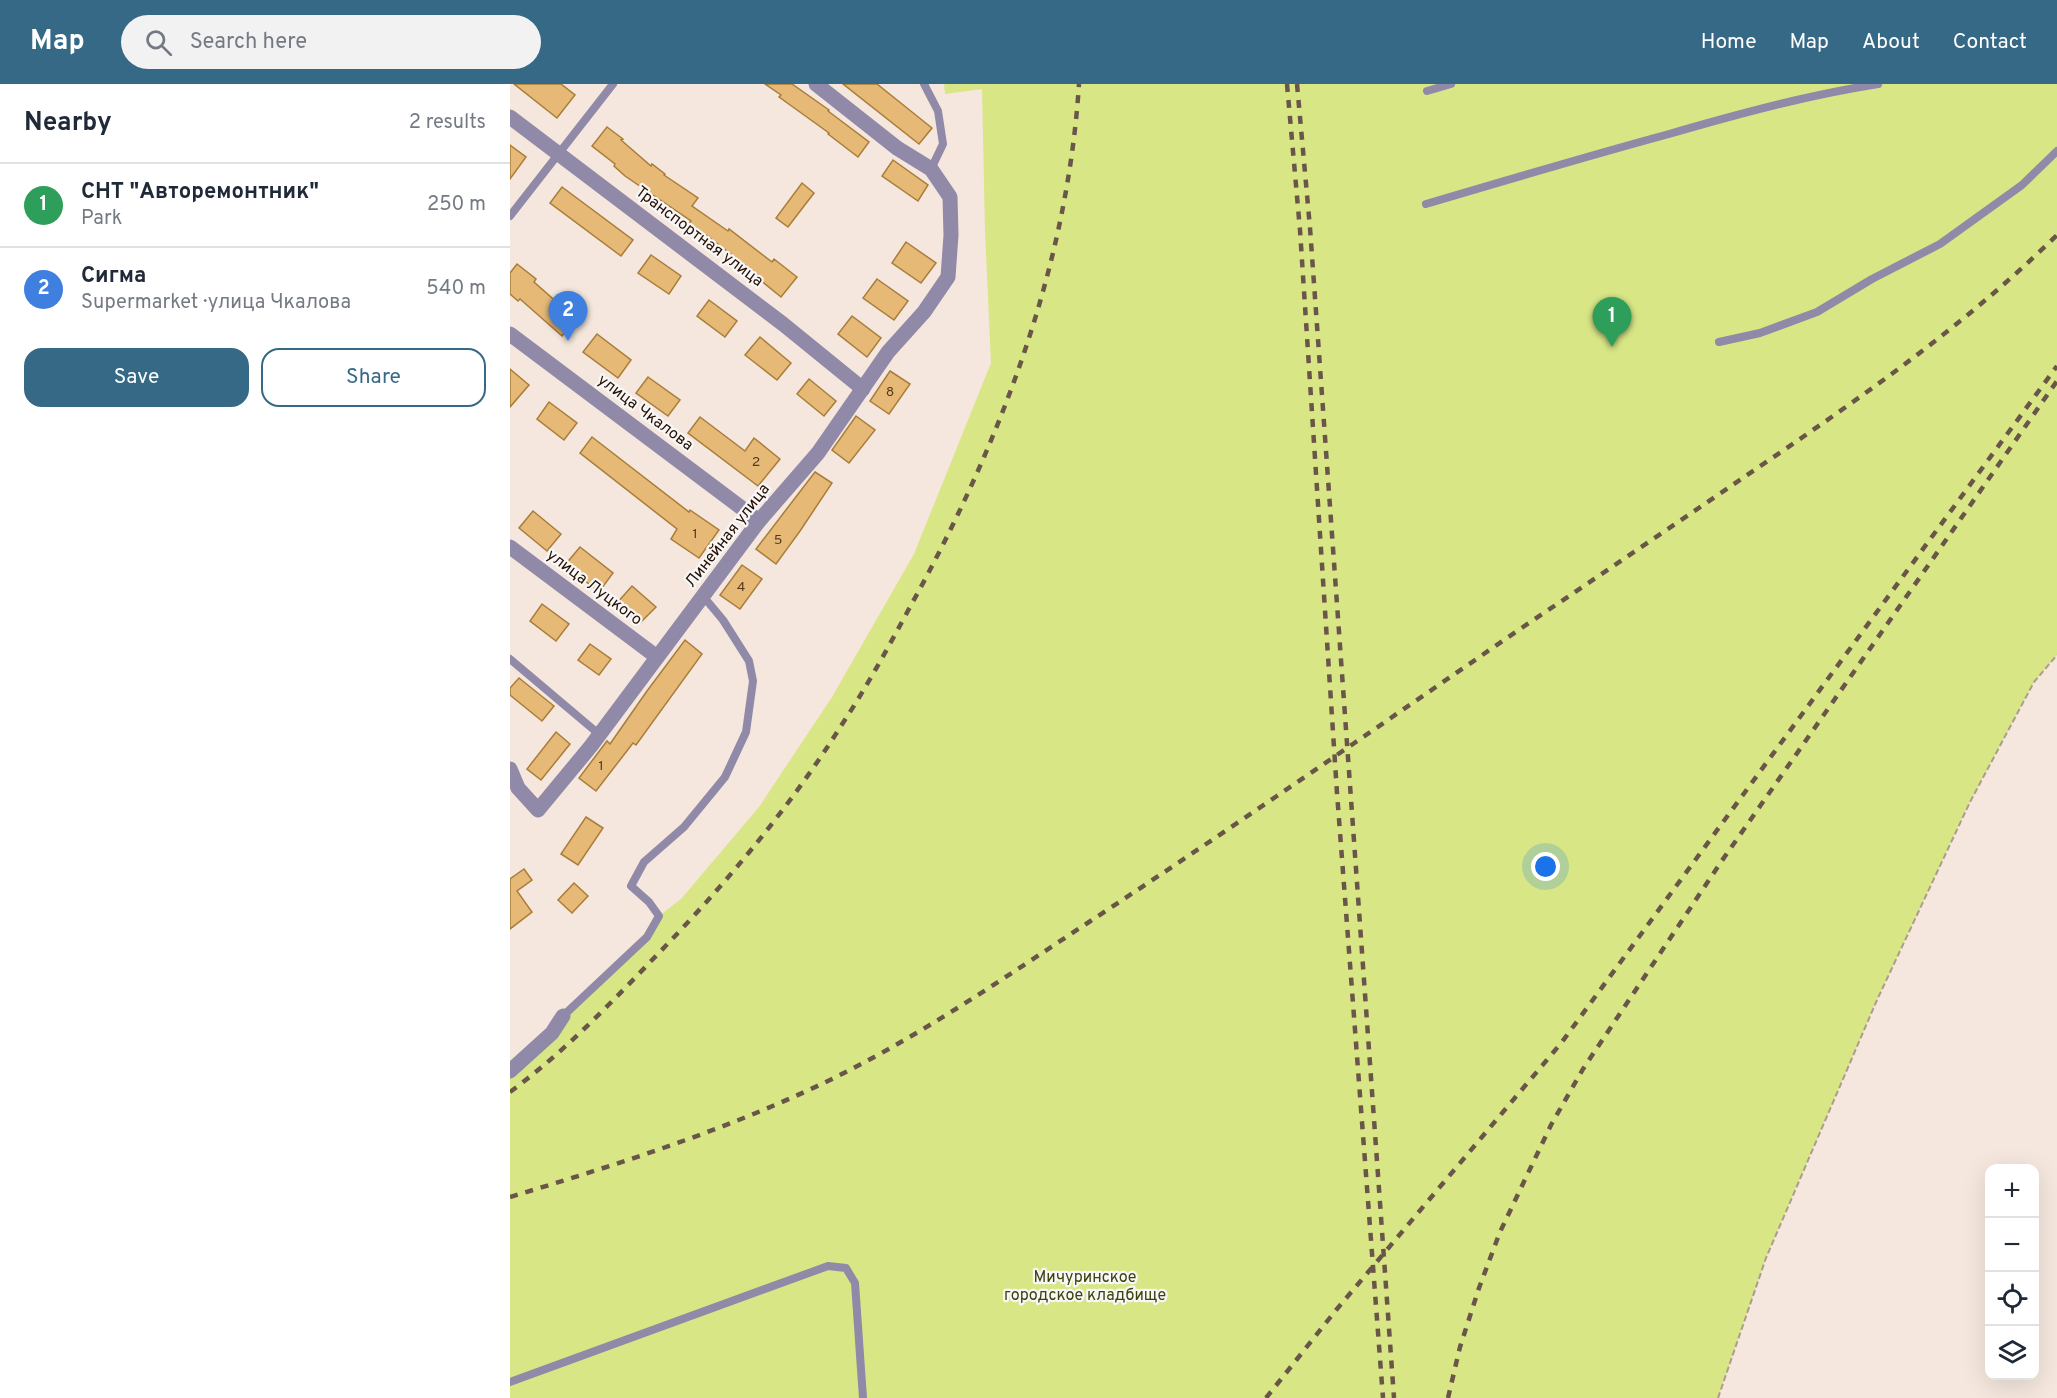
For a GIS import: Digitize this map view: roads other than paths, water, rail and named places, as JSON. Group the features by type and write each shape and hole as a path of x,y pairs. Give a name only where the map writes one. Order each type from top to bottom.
{"street":[{"path":"816,84 897,148 931,168"},
{"name":"Транспортная улица","path":"510,117 783,324 863,389"},
{"name":"Линейная улица","path":"510,769 518,788 538,810 600,735 759,521 818,453 888,352 924,312 948,277 951,235 950,197 931,168"},
{"name":"улица Чкалова","path":"510,334 759,521"},
{"name":"улица Луцкого","path":"510,547 657,657"},
{"path":"510,1071 552,1033 563,1016"}],"lane":[{"path":"510,216 613,84"},
{"path":"924,84 938,111 943,144 931,168"},
{"path":"1427,91 1451,84"},
{"path":"1426,204 1724,118 1847,89 1878,84"},
{"path":"1719,342 1760,333 1817,312 1872,279 1940,244 2022,185 2057,151"},
{"path":"563,1016 647,938 659,916 650,902 631,886 644,862 684,828 725,777 746,732 753,681 749,661 723,620 703,596"},
{"path":"510,659 600,735"},
{"path":"510,1382 828,1266 846,1268 855,1282 863,1398"}],"railway":[{"path":"510,1092 549,1061 603,1011 730,876 777,818 821,757 885,653 972,484 1023,355 1044,289 1060,222 1072,153 1079,84"},
{"path":"1287,84 1300,230 1337,793 1383,1398"},
{"path":"1297,84 1310,228 1394,1398"},
{"path":"510,1197 677,1143 798,1095 871,1059 966,1003 1253,813 1838,413 1950,329 2057,235"},
{"path":"1266,1398 1337,1309 1562,1042 2057,366"},
{"path":"1448,1398 1460,1347 1500,1232 1551,1125 1583,1069 1721,862 2057,381"}],"place":[{"name":"Сигма","path":"568,341"},
{"name":"СНТ \"Авторемонтник\"","path":"1612,347"}],"park label":[{"name":"Мичуринское городское кладбище","path":"1085,1287"}]}
